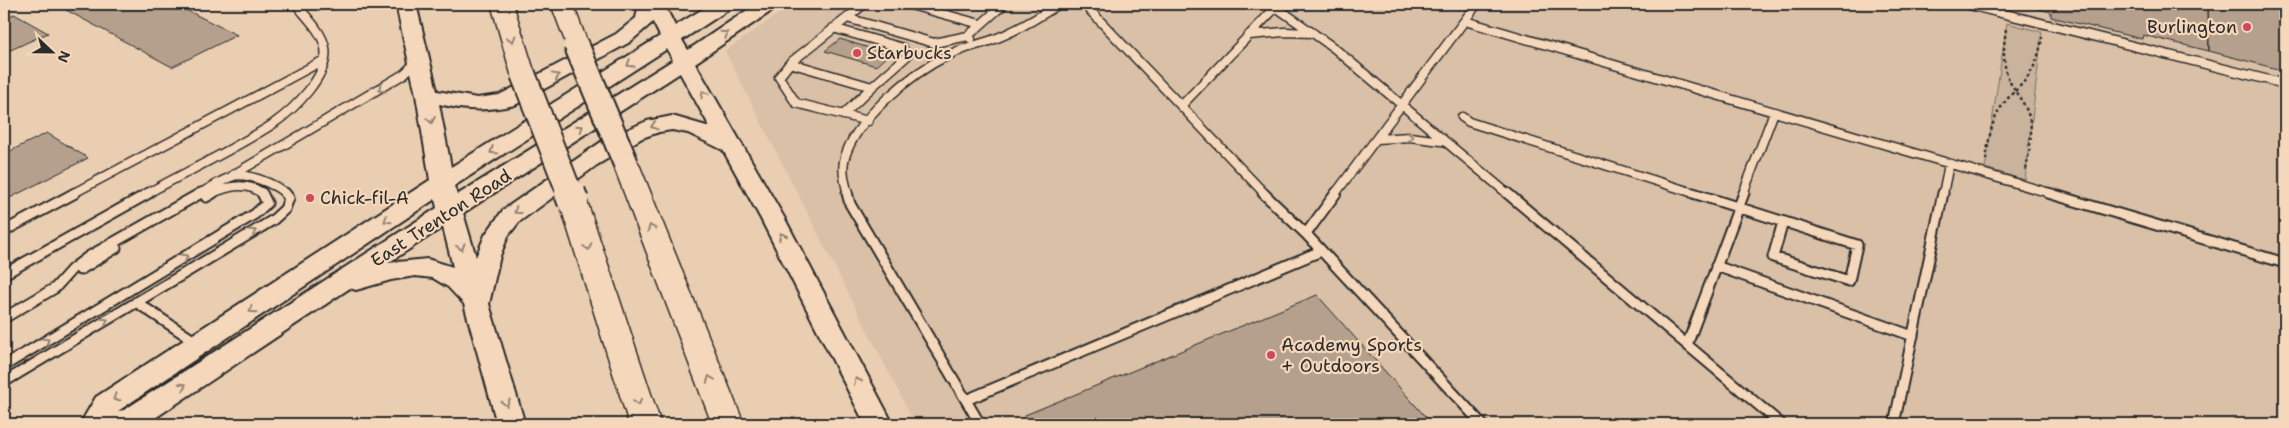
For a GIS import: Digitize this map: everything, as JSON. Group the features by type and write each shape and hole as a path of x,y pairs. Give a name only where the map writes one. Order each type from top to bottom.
{"highway":[{"path":"502,4 523,74 573,201 645,424"},
{"path":"562,4 576,44 626,164 728,424"}],"main road":[{"path":"406,4 427,95 442,183 512,424"},
{"path":"427,95 471,105 496,104 508,100 623,38 643,22 647,16 649,4"},
{"path":"654,4 671,38 773,219 879,424"},
{"name":"East Trenton Road","path":"94,424 106,405 442,183 724,4"},
{"name":"East Trenton Road","path":"110,424 131,420 451,210 685,61 769,4"},
{"path":"478,303 489,250 499,228 511,216 596,155 658,124 687,126 733,146"},
{"path":"336,287 400,269 432,268 452,276 478,303"}],"lane":[{"path":"4,274 274,123 306,95 321,71 326,51 321,35 296,4"},
{"path":"864,4 790,63 778,77 796,104 868,121"},
{"path":"907,4 980,24"},
{"path":"847,18 934,43 968,36 1004,4"},
{"path":"980,424 850,204 844,172 846,156 858,134 868,121 895,92 917,75 949,55 1037,19 1058,4"},
{"path":"1084,4 1257,187 1306,234 1482,424"},
{"path":"1266,4 1277,5 1315,33 1781,424"},
{"path":"1306,234 1477,4"},
{"path":"1965,4 2285,84"},
{"path":"1181,106 1277,5"},
{"path":"1465,21 2285,263"},
{"path":"833,28 903,48 907,56 843,115"},
{"path":"1249,35 1284,32 1315,33"},
{"path":"968,36 977,45"},
{"path":"55,288 72,269 88,257 232,176 404,74 418,59"},
{"path":"4,231 324,60"},
{"path":"790,63 872,88"},
{"path":"1687,346 1774,112"},
{"path":"1462,117 1477,125 1857,245 1849,282 1773,257 1783,222"},
{"path":"1377,139 1410,137 1443,141"},
{"path":"1894,424 1948,164"},
{"path":"5,380 273,220 285,209 289,198 284,191 251,176 232,176"},
{"path":"4,318 55,288 120,245 194,202 223,188 240,184 251,187 262,193 267,203 255,214 4,366"},
{"path":"966,400 1321,251"},
{"path":"1716,266 1913,336"},
{"path":"136,302 199,344"}],"path":[{"path":"2007,22 2002,44 2004,62 2015,90 2025,107 2030,126 2025,180"},
{"path":"1985,168 1994,115 1998,107 2029,79 2037,62 2042,32"}],"shaded area":[{"path":"793,4 2285,4 2285,424 915,424 725,51"},
{"path":"2007,23 2042,32 2025,180 1985,168"}],"building":[{"path":"55,4 174,4 237,35 172,67"},
{"path":"2017,4 2208,4 2209,51 2143,35 2142,39 2051,17 2051,12"},
{"name":"Burlington","path":"2208,4 2285,4 2285,71 2209,51"},
{"path":"14,14 48,33 4,53 4,19"},
{"name":"Starbucks","path":"840,39 889,54 876,66 825,51"},
{"path":"47,133 88,158 4,201 4,154"},
{"name":"Academy Sports + Outdoors","path":"1317,295 1432,424 1031,424 1025,415"}],"place":[{"name":"Burlington","path":"2247,27"},
{"name":"Starbucks","path":"857,53"},
{"name":"Chick-fil-A","path":"310,198"},
{"name":"Academy Sports + Outdoors","path":"1271,355"}]}
